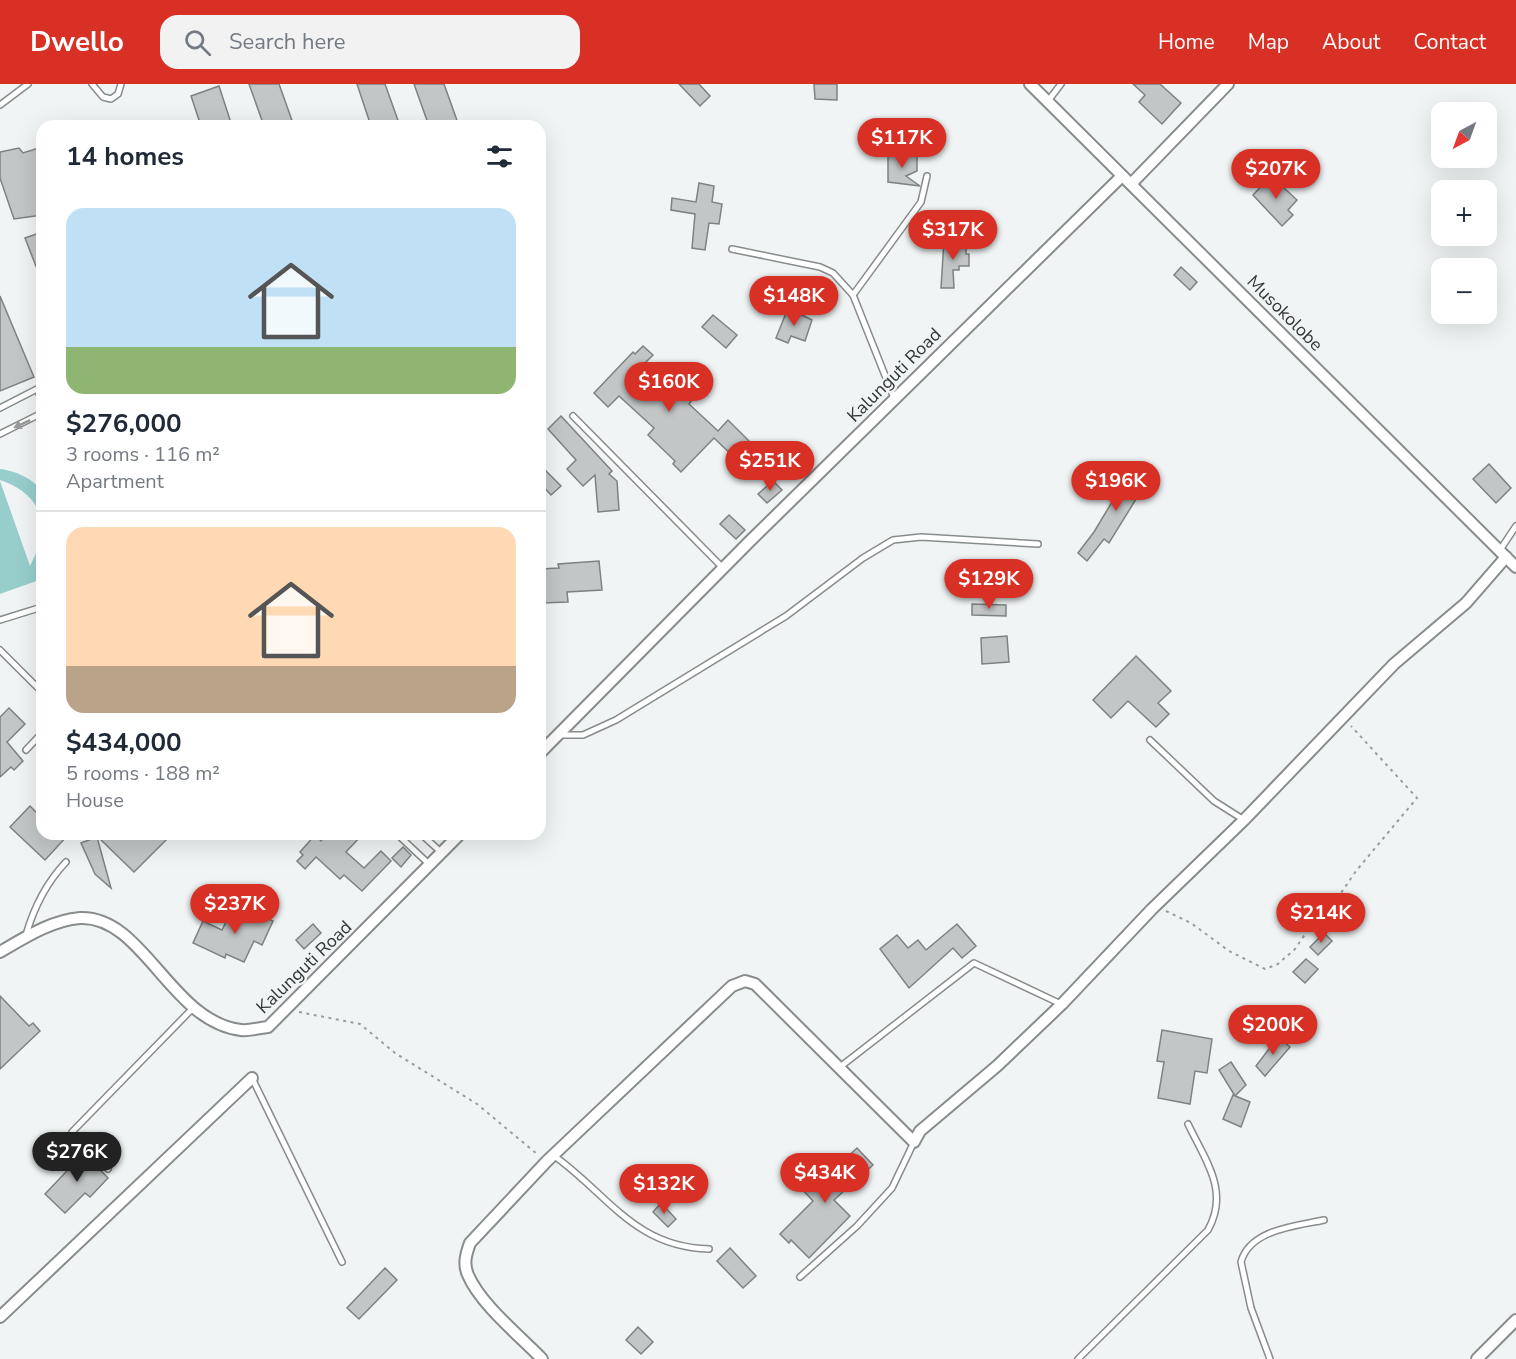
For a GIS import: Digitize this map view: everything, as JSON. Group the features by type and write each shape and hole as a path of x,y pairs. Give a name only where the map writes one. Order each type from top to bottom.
{"street":[{"name":"Musokolobe","path":"1030,84 1516,567"},
{"path":"1131,184 1228,84"},
{"name":"Kalunguti Road","path":"546,747 894,398 1122,176"},
{"path":"543,1359 490,1306 468,1275 465,1258 470,1243 550,1158 732,986 745,981 755,984 914,1142 920,1131 997,1066 1062,1004 1152,909 1245,820 1394,664 1466,603 1503,554"},
{"name":"Kalunguti Road","path":"0,952 50,926 78,918 109,924 130,941 193,1008 215,1023 242,1030 268,1027 288,1010 454,840"},
{"path":"0,1317 252,1078"},
{"path":"1477,1359 1516,1320"}],"lane":[{"path":"0,105 28,84"},
{"path":"92,84 103,97 111,99 118,94 121,84"},
{"path":"1048,101 1061,84"},
{"path":"853,295 921,202 927,176"},
{"path":"732,249 819,267 833,273 853,295 894,398"},
{"path":"0,408 36,389"},
{"path":"0,434 36,416"},
{"path":"573,416 723,568"},
{"path":"1503,554 1516,526"},
{"path":"557,735 583,735 616,720 786,616 863,558 893,540 921,537 1038,544"},
{"path":"0,620 36,609"},
{"path":"0,650 36,686"},
{"path":"26,750 36,739"},
{"path":"1150,740 1214,801 1245,820"},
{"path":"404,840 430,865"},
{"path":"427,840 441,853"},
{"path":"26,937 33,912 49,880 66,862"},
{"path":"840,1067 974,963 1062,1004"},
{"path":"108,1170 72,1132 193,1008"},
{"path":"252,1078 342,1262"},
{"path":"1078,1359 1208,1230 1216,1215 1217,1186 1188,1124"},
{"path":"800,1278 857,1226 892,1188 914,1142"},
{"path":"550,1158 576,1171 629,1221 662,1242 686,1248 709,1249"},
{"path":"1270,1359 1251,1308 1241,1262 1242,1256 1259,1238 1277,1230 1324,1220"}],"path":[{"path":"1152,909 1168,911 1191,923 1229,951 1265,969 1278,964 1295,949 1312,924 1340,896 1356,871 1417,798 1342,717"},
{"path":"288,1010 360,1024 395,1053 477,1104 550,1158"}],"shaded area":[{"path":"0,469 24,476 35,483 36,506 15,486 0,480"},
{"path":"0,481 30,566 36,554 36,581 0,594"}],"building":[{"path":"249,84 279,84 292,120 262,120"},
{"path":"357,84 385,84 398,120 369,120"},
{"path":"414,84 444,84 457,120 427,120"},
{"path":"679,84 699,84 710,96 700,106"},
{"path":"814,84 837,84 837,100 815,99"},
{"path":"1133,84 1160,84 1181,103 1162,124 1139,102 1145,95"},
{"path":"219,86 230,120 199,120 191,96"},
{"path":"19,148 23,153 36,149 36,216 14,219 0,178 0,152"},
{"path":"888,154 917,156 917,171 906,176 920,186 888,182"},
{"path":"1271,176 1297,200 1288,210 1293,215 1282,226 1253,195"},
{"path":"699,183 714,186 712,202 722,204 719,224 709,223 705,250 692,248 695,214 671,210 672,198 696,202"},
{"path":"36,234 36,266 25,238"},
{"path":"944,240 966,240 966,254 969,254 969,266 959,266 959,270 953,270 954,288 941,288"},
{"path":"1181,267 1197,282 1190,290 1174,275"},
{"path":"0,296 34,377 0,391"},
{"path":"788,308 812,320 805,341 791,336 788,343 776,338"},
{"path":"713,315 737,335 726,348 702,327"},
{"path":"643,346 653,355 645,363 673,389 676,385 692,400 689,404 718,431 728,420 756,448 741,464 714,438 681,472 673,464 675,461 648,435 654,428 619,396 608,407 594,393 633,352 635,354"},
{"path":"561,416 612,471 609,474 617,481 619,510 598,512 595,475 583,486 567,469 576,460 548,429"},
{"path":"1489,464 1511,488 1496,503 1473,479"},
{"path":"1133,467 1149,478 1109,543 1104,539 1087,561 1078,553 1094,532"},
{"path":"546,471 561,486 551,495 546,490"},
{"path":"773,481 782,490 767,503 758,494"},
{"path":"729,515 745,530 736,539 720,524"},
{"path":"599,561 602,590 567,592 568,602 546,603 546,569 559,568 558,564"},
{"path":"972,604 1006,605 1006,616 972,615"},
{"path":"1007,636 1009,662 982,664 981,638"},
{"path":"1136,656 1171,691 1158,703 1169,714 1156,727 1128,701 1111,718 1093,700"},
{"path":"9,708 25,724 7,742 23,761 14,770 11,767 0,777 0,717"},
{"path":"30,806 36,812 36,840 63,840 45,860 10,827"},
{"path":"98,840 111,888 95,874 81,843"},
{"path":"101,840 166,840 134,872"},
{"path":"311,840 357,840 346,852 364,868 381,851 391,861 362,891 344,875 340,879 316,857 305,869 297,861 303,855 300,852"},
{"path":"403,847 411,855 401,867 392,858"},
{"path":"243,907 273,921 262,945 254,941 244,962 226,954 225,958 193,943 203,921 222,930 228,918 236,922"},
{"path":"313,924 321,933 304,949 296,940"},
{"path":"957,924 976,946 962,958 953,948 909,988 880,949 897,935 908,948 918,940 926,950"},
{"path":"1324,933 1332,941 1318,955 1310,947"},
{"path":"1306,959 1318,969 1305,983 1293,972"},
{"path":"0,996 29,1026 33,1023 40,1031 0,1069"},
{"path":"1162,1030 1212,1039 1207,1073 1195,1071 1190,1104 1158,1098 1164,1062 1157,1061"},
{"path":"1278,1037 1290,1047 1265,1076 1256,1066"},
{"path":"1231,1062 1246,1085 1235,1096 1219,1070"},
{"path":"1233,1095 1250,1102 1241,1127 1223,1119"},
{"path":"857,1148 873,1165 834,1200 850,1216 809,1258 791,1240 789,1243 780,1234 813,1201 799,1186 822,1166 829,1174"},
{"path":"84,1153 108,1178 90,1197 85,1193 65,1213 45,1194"},
{"path":"661,1203 676,1219 668,1227 653,1212"},
{"path":"730,1248 756,1276 743,1288 717,1261"},
{"path":"385,1268 397,1280 359,1319 347,1308"},
{"path":"638,1327 653,1342 641,1354 626,1340"}]}
